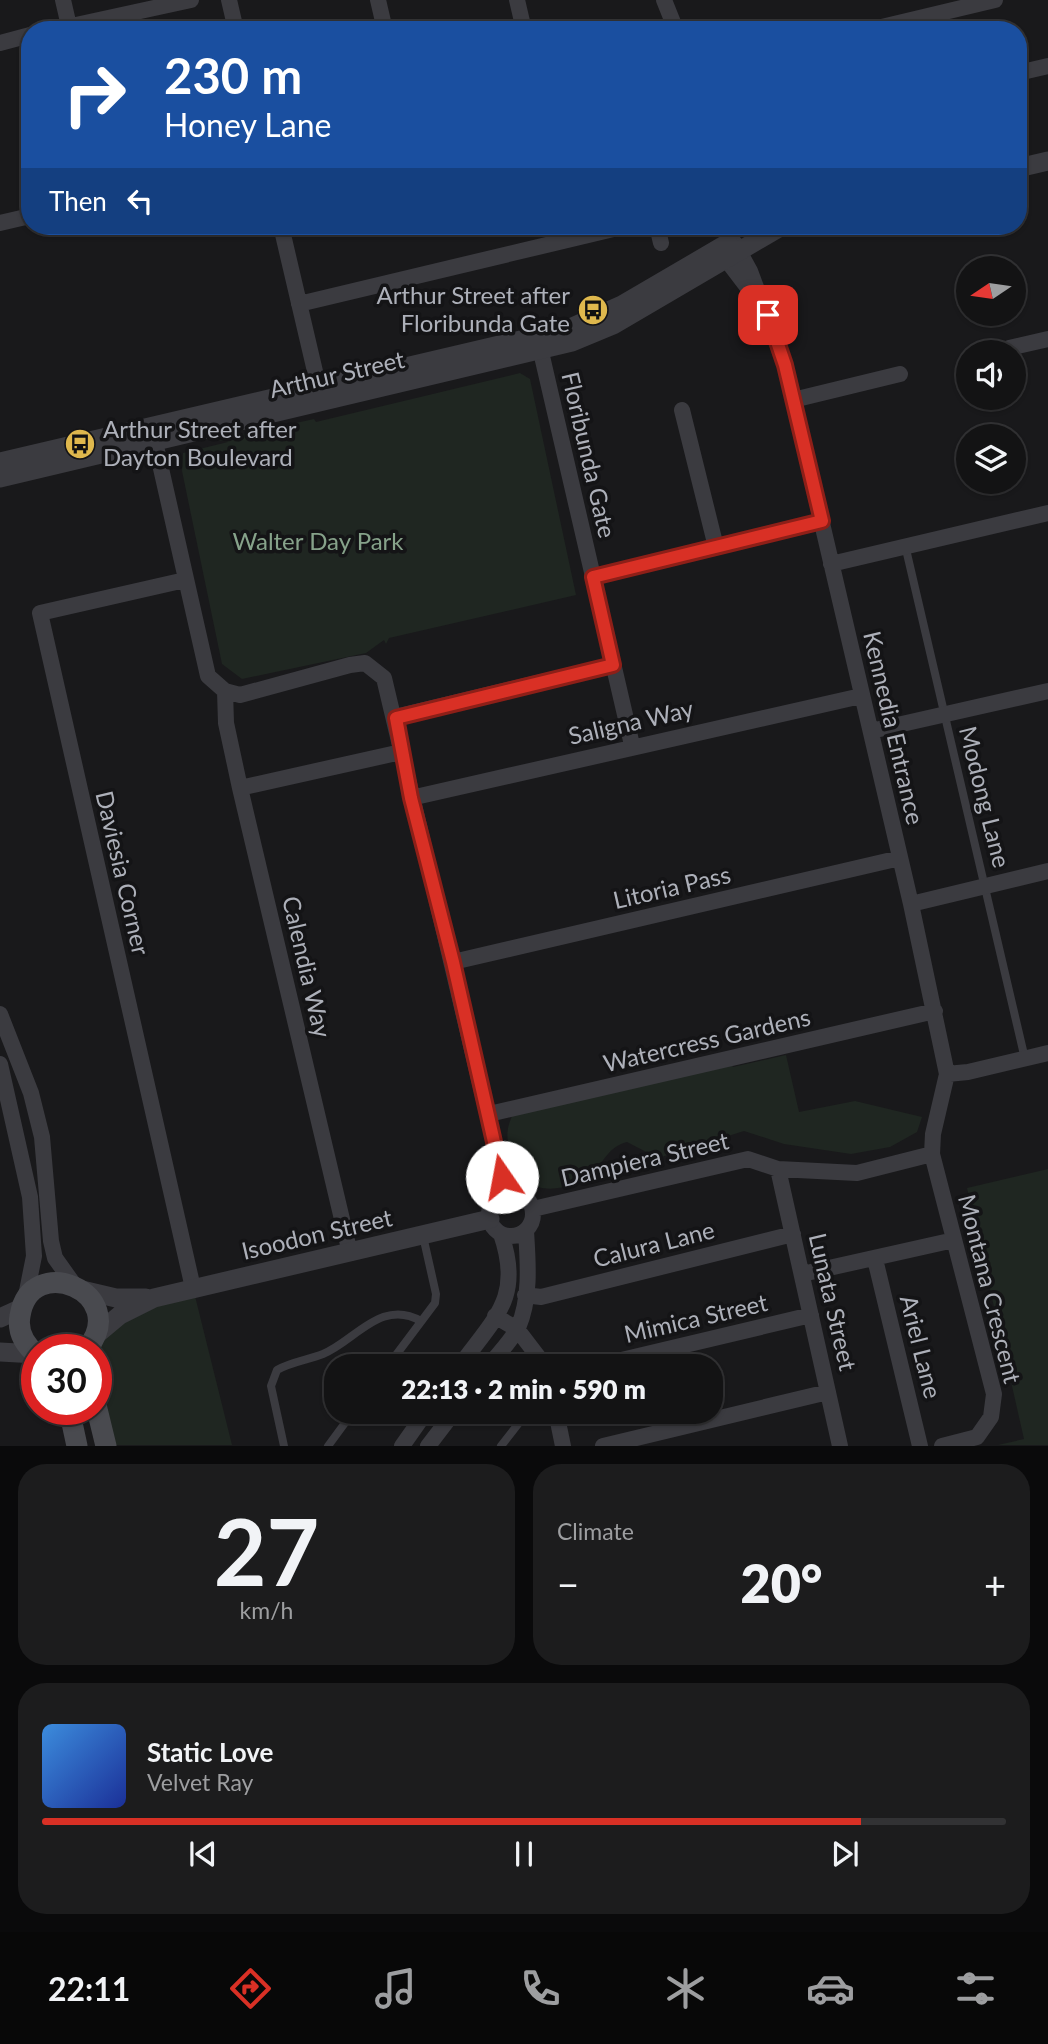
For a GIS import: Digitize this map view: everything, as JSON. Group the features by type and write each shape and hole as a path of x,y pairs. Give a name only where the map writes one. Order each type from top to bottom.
{"main road":[{"path":"22,1334 23,1305 43,1285 59,1282 79,1288 96,1310 93,1334"},
{"path":"72,1425 77,1446"},
{"path":"101,1425 106,1446"}],"street":[{"path":"62,21 63,0"},
{"path":"94,21 191,0"},
{"path":"229,0 234,21"},
{"path":"377,0 383,21"},
{"path":"517,0 522,21"},
{"path":"664,0 667,21"},
{"path":"935,21 995,0"},
{"path":"0,43 21,37"},
{"path":"1027,71 1048,66"},
{"path":"1027,152 1048,148"},
{"path":"1027,166 1048,161"},
{"path":"0,223 21,218"},
{"path":"283,235 320,395"},
{"path":"299,304 560,235"},
{"path":"659,235 661,243"},
{"name":"Arthur Street","path":"729,250 743,235"},
{"name":"Arthur Street","path":"0,462 320,395 539,345 613,325 729,250 762,235"},
{"name":"Kennedia Entrance","path":"729,250 768,315 785,365 911,904 947,1074 933,1134 932,1154"},
{"path":"1026,344 1048,339"},
{"name":"Floribunda Gate","path":"539,345 632,746"},
{"path":"793,400 900,374"},
{"name":"Arthur Street","path":"0,478 155,442 320,395"},
{"path":"682,410 716,547"},
{"path":"155,442 208,676 225,691 240,695 365,663 384,678 396,718 411,798 453,962 506,1193"},
{"path":"831,564 1048,513"},
{"path":"593,577 822,521"},
{"name":"Daviesia Corner","path":"185,580 40,613 193,1288"},
{"path":"396,718 613,665"},
{"name":"Calendia Way","path":"225,691 226,723 240,788 350,1253"},
{"path":"871,731 1048,691"},
{"name":"Saligna Way","path":"411,798 861,696"},
{"path":"240,788 401,752"},
{"name":"Litoria Pass","path":"453,962 900,858"},
{"path":"911,904 1048,871"},
{"name":"Watercress Gardens","path":"489,1114 935,1011"},
{"path":"0,1014 31,1093 42,1137 51,1241 55,1258 79,1288"},
{"path":"947,1074 1048,1054"},
{"path":"0,1064 30,1197 34,1236 34,1256 23,1305 0,1318"},
{"name":"Dampiera Street","path":"533,1209 748,1160 778,1169 857,1173 932,1154"},
{"name":"Montana Crescent","path":"932,1154 994,1394 991,1417 977,1437 942,1446"},
{"name":"Lunata Street","path":"778,1169 841,1446"},
{"path":"468,1354 507,1296 512,1272 496,1226 492,1203 506,1193 524,1196 533,1209 532,1221 526,1231 528,1271 517,1329 498,1354"},
{"path":"496,1226 514,1236 526,1231"},
{"name":"Isoodon Street","path":"102,1334 120,1315 154,1298 423,1236 496,1226"},
{"name":"Calura Lane","path":"525,1295 541,1297 793,1234"},
{"path":"802,1274 954,1240"},
{"name":"Ariel Lane","path":"876,1259 920,1446"},
{"name":"Isoodon Street","path":"79,1288 116,1298 154,1298"},
{"name":"Mimica Street","path":"647,1354 811,1315"},
{"path":"495,1316 517,1329 535,1354"},
{"path":"0,1352 21,1353"},
{"path":"603,1446 828,1392"},
{"path":"402,1446 418,1424"},
{"path":"428,1446 445,1424"},
{"path":"558,1424 563,1446"}],"lane":[{"name":"Modong Lane","path":"905,545 1025,1059"},
{"path":"397,1354 435,1303 436,1294 423,1236"},
{"path":"284,1446 271,1386 276,1370 331,1350 372,1321 412,1316 422,1321"},
{"path":"328,1446 344,1424"},
{"path":"501,1446 518,1424"}],"green space":[{"name":"Walter Day Park","path":"520,373 530,379 576,595 389,638 386,644 384,640 366,653 242,679 222,664 182,471 183,453 228,442 218,440 314,419 316,422"},
{"path":"786,1055 799,1112 855,1101 922,1117 917,1132 890,1147 851,1154 784,1144 744,1131 658,1158 627,1142 611,1151 586,1178 553,1189 537,1187 530,1183 510,1150 508,1130 513,1114 731,1062 733,1067"},
{"path":"1048,1169 1048,1445 998,1445 1024,1439 967,1188"},
{"path":"193,1288 232,1445 106,1445 101,1425 112,1425 112,1334 98,1334 98,1327"}],"place":[{"name":"Arthur Street after Floribunda Gate","path":"593,310"},
{"name":"Arthur Street after Dayton Boulevard","path":"80,444"}],"route":[{"path":"502,1177 453,962 411,798 396,718 613,665 593,577 822,521 785,365 768,315"}]}
